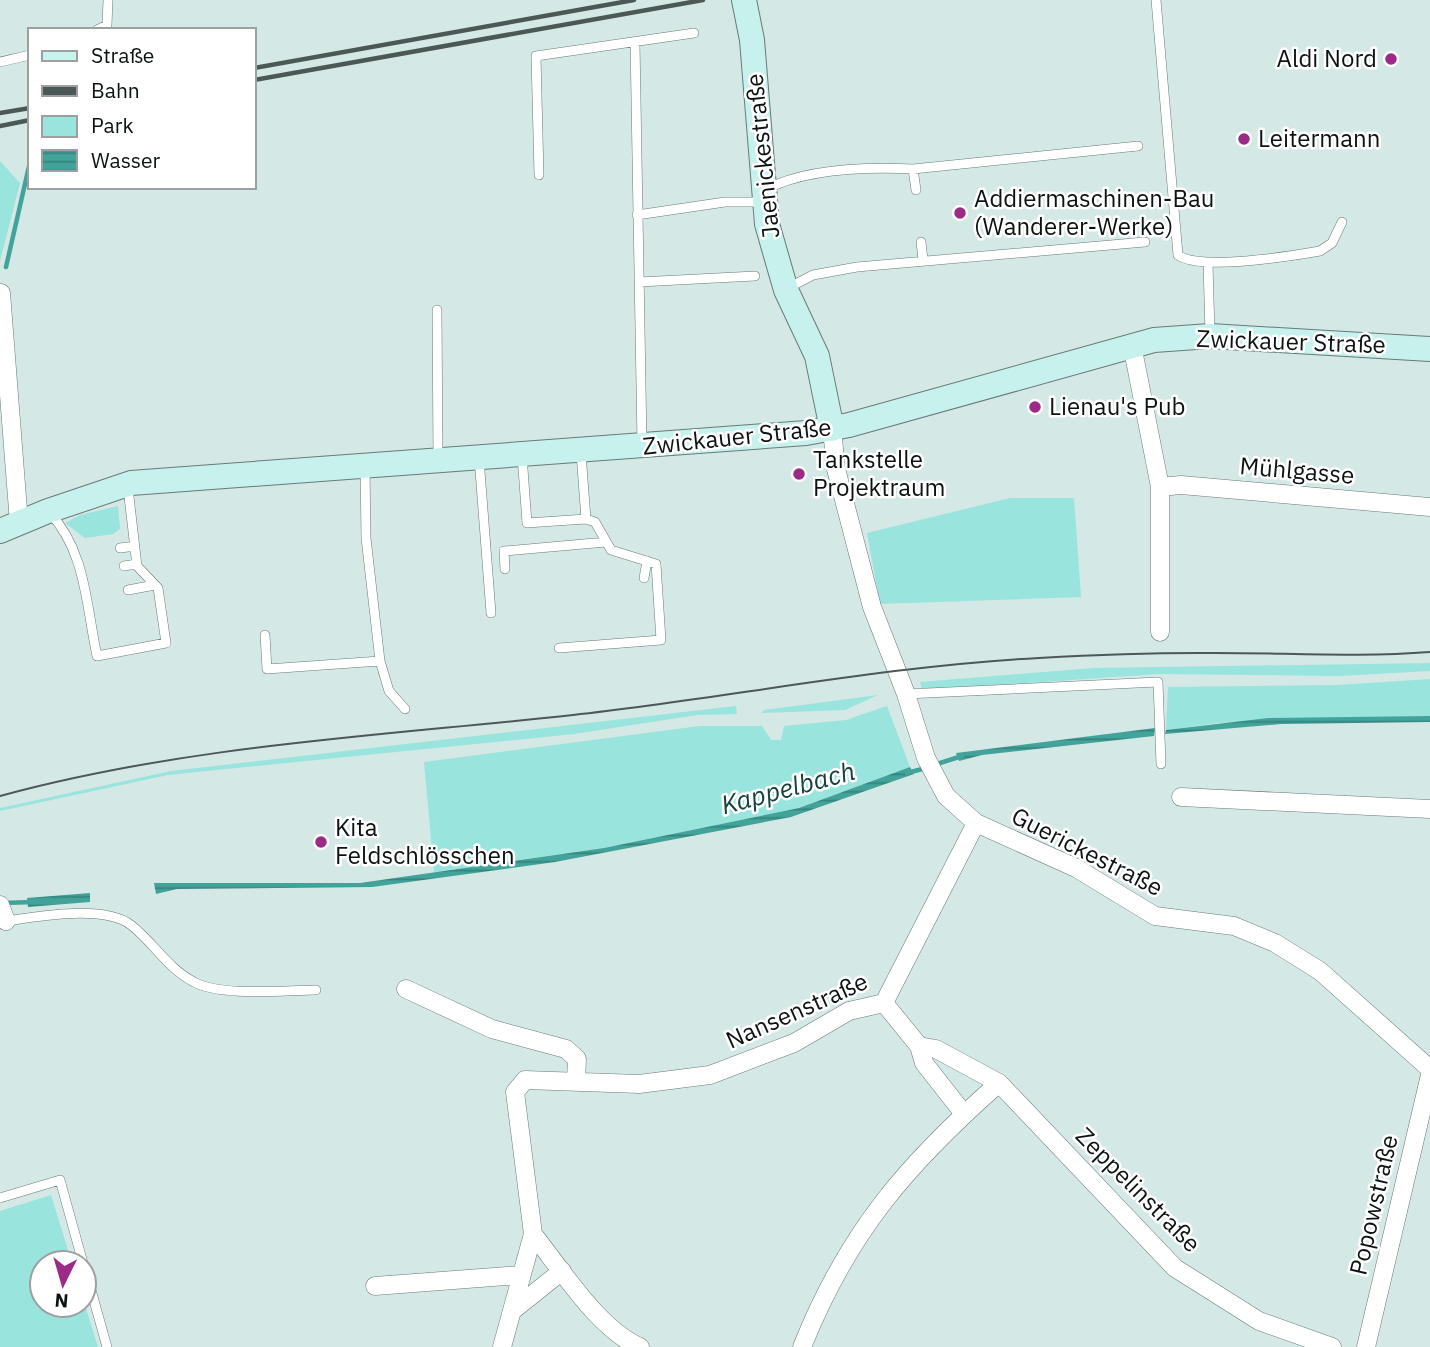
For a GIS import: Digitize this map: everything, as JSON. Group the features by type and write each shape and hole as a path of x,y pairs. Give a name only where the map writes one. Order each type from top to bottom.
{"main road":[{"name":"Jaenickestraße","path":"744,0 754,68 763,197 772,249 786,290 817,356 832,429"},
{"name":"Zwickauer Straße","path":"10,527 128,484 642,447 832,429 1132,345 1210,336 1430,349"}],"street":[{"path":"1,293 10,527"},
{"path":"1132,345 1160,486 1160,632"},
{"name":"Guerickestraße","path":"832,429 836,469 862,575 930,766 946,796 976,824 1076,868 1155,916 1234,926 1275,943 1320,971 1430,1069"},
{"name":"Mühlgasse","path":"1160,486 1181,485 1430,507"},
{"path":"1181,797 1430,809"},
{"name":"Nansenstraße","path":"533,1234 515,1092 525,1080 639,1084 710,1074 794,1043 849,1011 884,1003 976,824"},
{"path":"406,989 492,1029 566,1049 577,1059 576,1080"},
{"path":"884,1003 919,1046 924,1063 964,1114"},
{"name":"Zeppelinstraße","path":"919,1046 936,1049 999,1083 1175,1268 1259,1321 1332,1347"},
{"name":"Popowstraße","path":"1366,1347 1430,1075"},
{"path":"802,1347 821,1300 860,1232 908,1169 999,1083"},
{"path":"533,1234 603,1321 626,1342 640,1347"},
{"path":"502,1347 533,1234"},
{"path":"512,1311 562,1271"},
{"path":"375,1286 520,1275"}],"lane":[{"path":"101,28 107,25 108,0"},
{"path":"1156,0 1178,255 1185,261 1208,262 1321,251 1332,243 1342,222"},
{"path":"539,175 536,56 694,33"},
{"path":"635,42 642,447"},
{"path":"0,62 28,55"},
{"path":"637,215 763,197 789,178 883,168 913,169 1138,146"},
{"path":"913,169 916,190"},
{"path":"786,290 813,275 923,260 1145,242"},
{"path":"921,243 923,260"},
{"path":"1208,262 1210,336"},
{"path":"639,282 755,276"},
{"path":"437,310 438,460"},
{"path":"581,451 586,519"},
{"path":"522,455 527,523 586,519 595,522 611,550 656,564 661,640 559,648"},
{"path":"479,457 491,613"},
{"path":"365,465 366,538 380,661 389,691 405,709"},
{"path":"48,511 66,530 81,555 97,656 166,643 155,585 137,564 128,484"},
{"path":"505,569 504,551 606,542"},
{"path":"120,548 135,546"},
{"path":"645,578 647,561"},
{"path":"124,566 137,564"},
{"path":"128,590 155,585"},
{"path":"265,635 267,668 380,661"},
{"path":"906,694 1158,682 1161,764"},
{"path":"2,916 104,914 130,924 164,962 196,984 228,989 316,990"},
{"path":"0,1198 60,1180 80,1249"},
{"path":"98,1315 107,1347"}],"green space":[{"path":"0,161 20,183 0,261"},
{"path":"1010,498 1074,498 1081,597 880,604 867,533"},
{"path":"118,506 120,529 113,534 85,538 65,523 80,515"},
{"path":"1430,663 1430,671 1339,676 1159,674 922,690 920,682 1094,668"},
{"path":"1430,679 1430,716 1218,723 1166,730 1168,687 1338,685"},
{"path":"878,695 845,710 762,713 764,710"},
{"path":"736,706 737,714 697,715 574,734 168,775 0,811 0,808 171,771"},
{"path":"887,706 910,767 799,808 604,848 434,872 424,762 700,726 762,726 771,740 781,740 784,726 846,720"},
{"path":"51,1195 68,1249 28,1249 28,1319 89,1319 98,1347 0,1347 0,1211"}],"water":[{"path":"1430,716 1430,722 1281,724 1165,734 1166,730 1268,718"},
{"path":"1155,728 1154,736 982,755 959,761 956,753"},
{"path":"910,767 914,774 791,817 555,862 372,887 177,889 156,894 154,883 360,883 604,848 799,808"},
{"path":"90,893 90,902 28,907 27,898"}],"waterway":[{"path":"6,267 28,171"},
{"name":"Kappelbach","path":"934,765 962,756"},
{"name":"Kappelbach","path":"907,773 926,768"},
{"name":"Kappelbach","path":"3,903 33,902"}],"tram line":[{"path":"0,796 70,779 213,753 573,715 864,675 981,662 1119,654 1372,655 1430,652"}],"railway":[{"path":"256,68 634,0"},
{"path":"256,80 703,0"},
{"path":"0,113 28,108"},
{"path":"0,126 28,120"}],"place":[{"name":"Aldi Nord","path":"1391,59"},
{"name":"Leitermann","path":"1244,139"},
{"name":"Addiermaschinen-Bau (Wanderer-Werke)","path":"960,213"},
{"name":"Lienau's Pub","path":"1035,407"},
{"name":"Tankstelle Projektraum","path":"799,474"},
{"name":"Kita Feldschlösschen","path":"321,842"}]}
